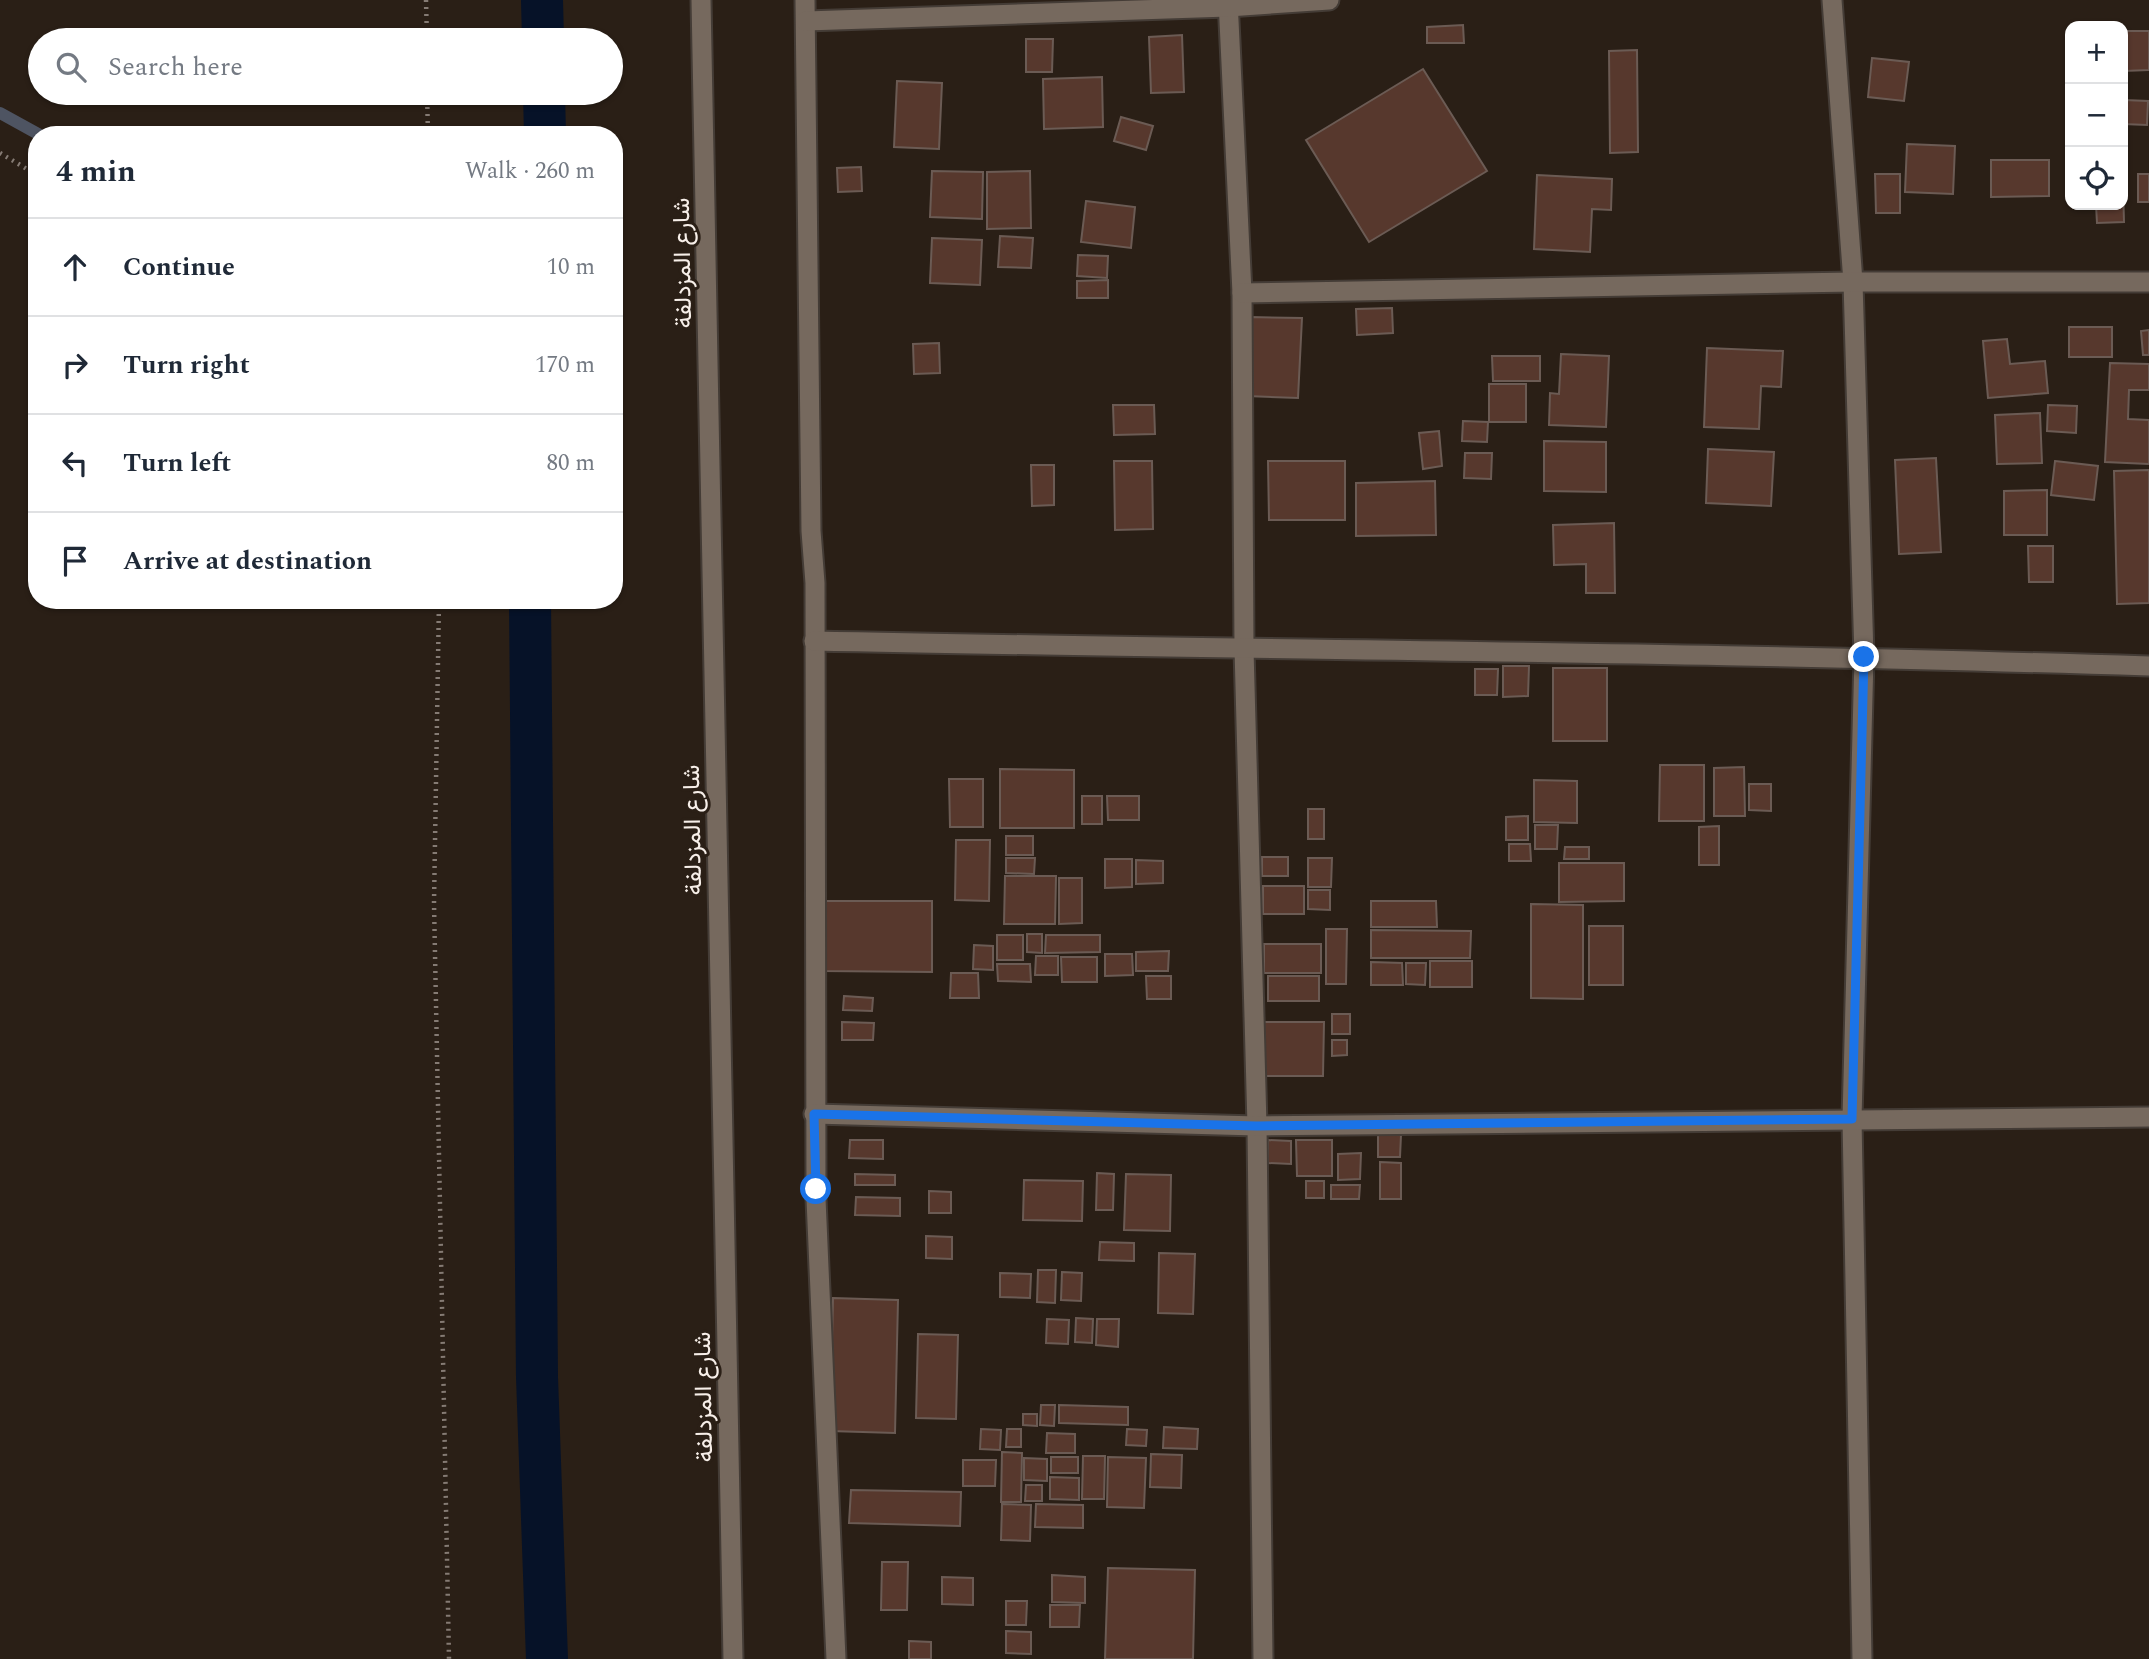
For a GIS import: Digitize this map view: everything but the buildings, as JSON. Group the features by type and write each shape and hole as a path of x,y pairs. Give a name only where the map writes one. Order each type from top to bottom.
{"street":[{"name":"شارع المزدلفة","path":"701,0 733,1659"},
{"path":"805,0 811,531 815,583 814,1114 836,1659"},
{"path":"806,21 1329,0"},
{"path":"1832,0 1853,282 1864,657 1852,1119 1862,1659"},
{"path":"1228,3 1241,293 1244,649 1257,1126 1264,1659"},
{"path":"1241,293 1853,282 2149,282"},
{"path":"814,640 1864,657 2149,666"},
{"path":"814,1114 1257,1126 2149,1117"}],"path":[{"path":"426,0 427,28"},
{"path":"427,105 428,126"},
{"path":"0,153 28,170"},
{"path":"439,609 434,903 449,1659"}],"waterway":[{"path":"542,0 543,28"},
{"path":"544,105 545,126"},
{"path":"0,113 28,128"},
{"path":"530,609 537,1377 547,1659"}],"route":[{"path":"816,1189 814,1114 1257,1126 1852,1119 1864,657"}]}
